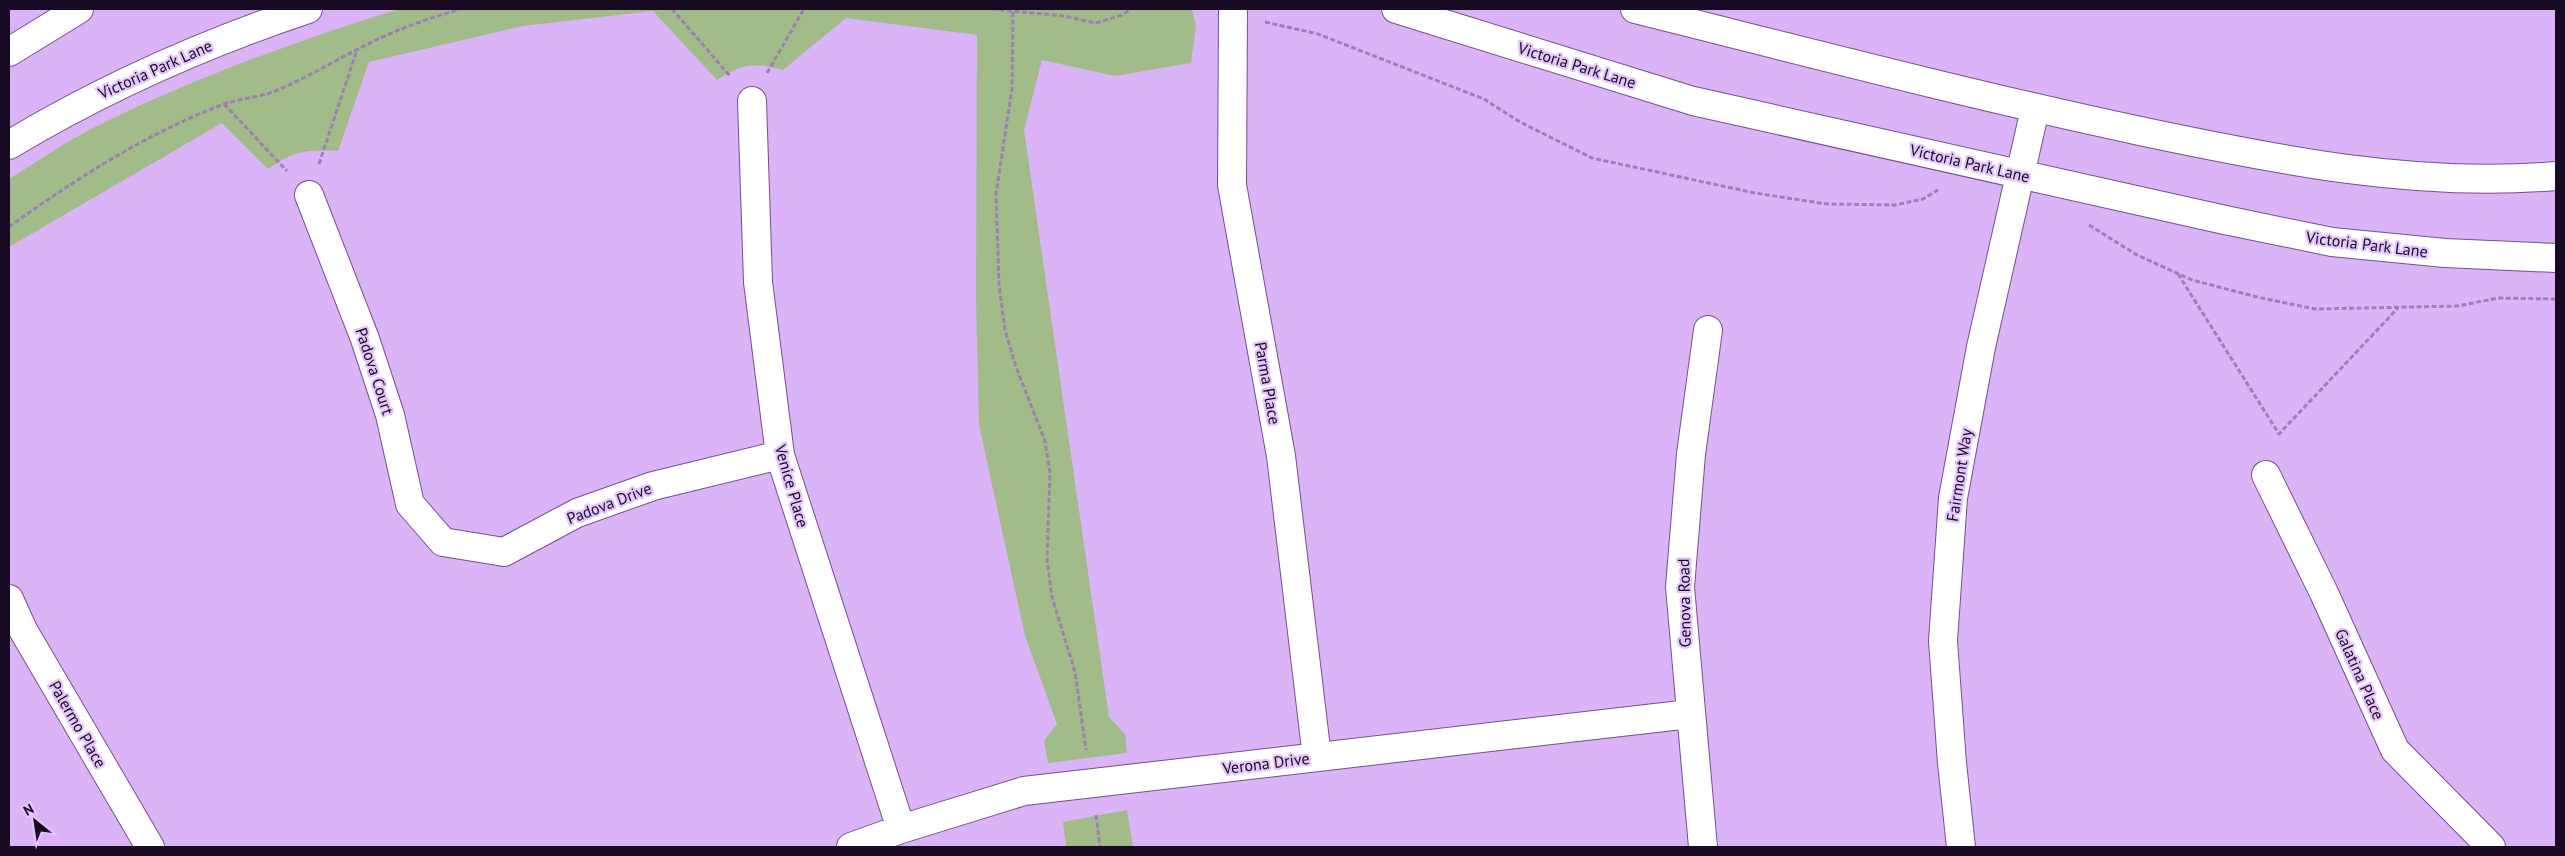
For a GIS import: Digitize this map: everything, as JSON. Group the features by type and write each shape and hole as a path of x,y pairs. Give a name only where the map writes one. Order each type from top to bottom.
{"street":[{"path":"9,52 79,9"},
{"name":"Victoria Park Lane","path":"9,145 66,110 165,63 241,31 308,9"},
{"name":"Victoria Park Lane","path":"1396,9 1693,101 2332,242 2445,254 2556,258"},
{"path":"1635,9 2035,109 2255,155 2364,171 2444,179 2556,176"},
{"name":"Parma Place","path":"1233,12 1232,185 1281,456 1317,757"},
{"name":"Venice Place","path":"752,101 758,282 780,455 901,829"},
{"name":"Fairmont Way","path":"1961,847 1952,763 1943,641 1953,498 1981,347 2035,109"},
{"name":"Padova Court","path":"309,195 365,339 388,406 410,504 444,542"},
{"name":"Genova Road","path":"1703,847 1680,587 1690,454 1708,330"},
{"name":"Padova Drive","path":"444,542 504,552 577,513 653,486 780,455"},
{"name":"Galatina Place","path":"2266,475 2324,593 2395,750 2491,847"},
{"name":"Palermo Place","path":"9,599 23,630 150,847"},
{"name":"Verona Drive","path":"851,847 901,829 1024,791 1690,714"}],"path":[{"path":"9,227 63,188 143,142 224,104 275,91 357,50 438,15 461,9"},
{"path":"672,9 752,101 804,9"},
{"path":"992,9 1064,16 1096,23 1122,15 1131,9"},
{"path":"1013,12 1012,89 996,194 999,284 1005,330 1016,367 1045,441 1050,473 1046,560 1052,597 1075,672 1100,847"},
{"path":"1233,12 1318,34 1484,99 1520,122 1592,158 1755,193 1827,204 1895,205 1923,199 1942,188"},
{"path":"224,104 309,195 357,50"},
{"path":"2088,225 2137,255 2192,280 2257,297 2315,309 2458,306 2498,298 2556,299"},
{"path":"2178,273 2279,434 2398,308"}],"green space":[{"path":"399,9 1192,9 1196,26 1191,63 1115,76 1042,60 1024,130 1109,717 1125,734 1127,753 1048,763 1044,741 1057,724 1025,636 979,425 976,298 977,35 846,18 783,70 756,65 741,67 717,80 653,11 523,26 369,62 338,151 318,150 301,152 285,158 268,169 222,123 9,247 9,179 64,145 97,126 208,76 284,47"},
{"path":"1127,810 1133,847 1066,847 1063,822"}]}
